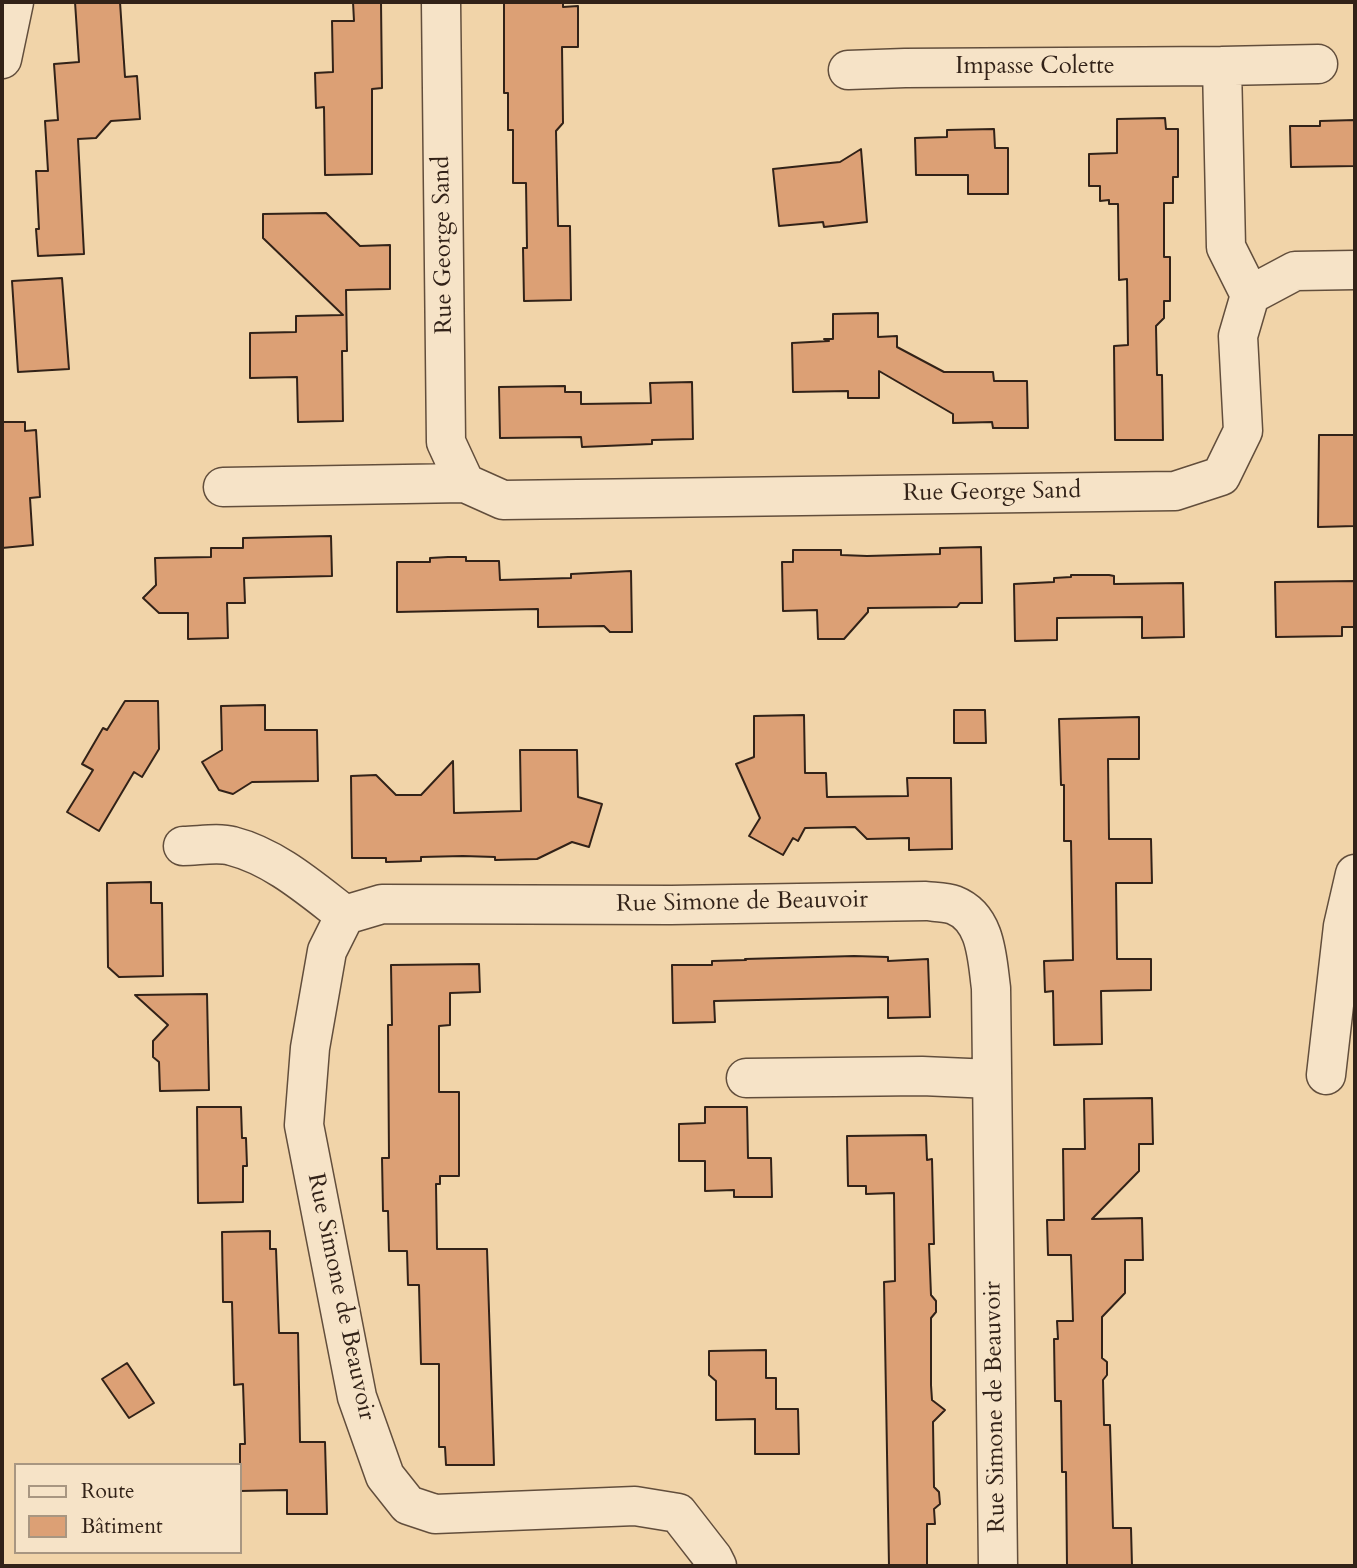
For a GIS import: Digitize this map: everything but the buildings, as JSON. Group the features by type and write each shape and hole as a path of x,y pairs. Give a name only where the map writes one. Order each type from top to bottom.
{"street":[{"path":"2,59 14,2"},
{"name":"Rue George Sand","path":"441,2 446,442 465,484"},
{"name":"Impasse Colette","path":"848,70 1318,64"},
{"path":"1222,66 1226,247 1250,295 1296,271 1355,270"},
{"name":"Rue George Sand","path":"223,487 465,484 503,500 1175,491 1221,476 1243,431 1238,336 1250,295"},
{"path":"183,846 231,845 264,859 293,875 345,915"},
{"path":"1326,1075 1355,874"},
{"name":"Rue Simone de Beauvoir","path":"717,1566 678,1513 635,1506 435,1514 408,1505 384,1476 357,1397 304,1125 310,1048 327,951 345,915 382,904 671,905 926,901 954,905 976,922 986,948 991,988 998,1566"},
{"path":"746,1078 922,1076 992,1079"}]}
